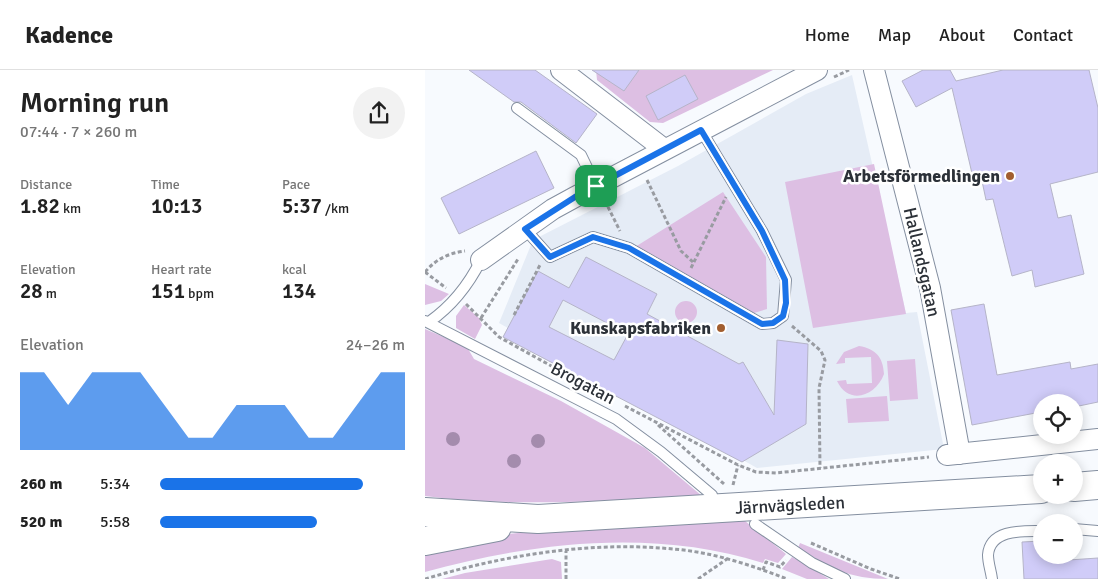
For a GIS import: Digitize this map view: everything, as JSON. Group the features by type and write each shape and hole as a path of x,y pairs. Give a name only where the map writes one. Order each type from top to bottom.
{"main road":[{"path":"1083,487 1098,486"},
{"name":"Järnvägsleden","path":"425,512 538,519 1033,489"},
{"name":"Järnvägsleden","path":"425,541 538,519"}],"street":[{"path":"481,260 553,209 600,192 664,149 817,70"},
{"name":"Hallandsgatan","path":"875,71 931,288 954,454"},
{"path":"569,72 664,149"},
{"path":"954,454 1098,439"}],"lane":[{"path":"517,108 581,156 600,192"},
{"path":"525,229 550,257 593,237 629,248 762,324 773,323 783,316 786,303 785,280 762,231 701,130"},
{"path":"427,321 446,310 471,280 481,260"},
{"name":"Brogatan","path":"427,321 616,420 661,452 713,495"},
{"path":"755,524 812,563 845,579"},
{"path":"1083,530 1098,531"},
{"path":"992,579 988,553 995,541 1001,535 1033,532"}],"path":[{"path":"645,175 681,251 693,262"},
{"path":"684,280 733,183"},
{"path":"600,192 629,248"},
{"path":"481,260 465,251 450,254 433,262 425,272 458,296 499,337 605,396"},
{"path":"514,315 538,267 550,257"},
{"path":"783,316 801,336 821,351 825,360 819,388 820,468"},
{"path":"621,405 756,472 776,473 954,454"},
{"path":"651,420 731,491 738,464"},
{"path":"805,541 871,570 900,579"},
{"path":"425,579 475,564 566,551 620,546 674,548 727,559 787,579"},
{"path":"566,551 566,579"},
{"path":"763,570 766,562 780,567 789,556"},
{"path":"698,579 727,559"}],"shaded area":[{"path":"596,70 773,70 663,123 650,122 597,80"},
{"path":"852,75 906,313 917,312 944,449 757,468 499,323 533,240 678,166 806,94"},
{"path":"874,164 906,314 813,328 785,182"},
{"path":"723,192 766,257 767,309 754,313 635,247"},
{"path":"425,284 449,294 441,301 425,305"},
{"path":"686,301 696,308 697,312 690,322 686,323 676,316 675,312 682,302"},
{"path":"464,305 479,318 482,325 475,339 456,328 456,316"},
{"path":"425,329 467,347 474,359 561,401 645,448 702,496 598,501 494,502 425,496"},
{"path":"859,346 870,349 880,358 884,374 875,388 862,395 855,396 848,394 842,389 837,381 846,380 847,384 872,383 871,357 845,358 845,363 836,364 844,352"},
{"path":"915,359 918,399 890,401 887,361"},
{"path":"887,396 889,421 848,423 846,399"},
{"path":"745,521 786,554 778,563 765,559 763,563 722,552 679,545 594,543 508,553 425,572 425,549 474,537"},
{"path":"800,543 888,579 862,577 831,567 798,548"},
{"path":"792,557 829,579 807,579 782,569"},
{"path":"552,559 561,562 562,579 442,579 465,573"}],"building":[{"path":"469,70 535,70 597,114 576,143 521,102 514,102"},
{"path":"592,70 639,70 624,91"},
{"name":"Arbetsförmedlingen","path":"923,70 950,70 956,81 1003,70 1089,70 1098,108 1098,172 1050,184 1058,218 1071,215 1084,274 1035,287 1032,270 1012,276 993,199 986,200 982,181 974,182 952,88 916,107 902,81"},
{"path":"685,75 698,99 658,120 646,96"},
{"path":"536,151 554,188 459,234 441,198"},
{"path":"586,257 657,294 647,314 739,364 743,362 774,415 777,340 808,344 806,424 742,462 503,337 538,271 569,288","holes":["563,300 628,334 614,360 549,327"]},
{"path":"984,304 997,375 1070,362 1071,369 1098,364 1098,402 1083,405 1083,394 1033,394 1033,414 972,425 951,310"},
{"path":"1033,541 1033,564 1083,564 1083,559 1098,558 1098,579 1024,579 1022,542"}],"place":[{"name":"Arbetsförmedlingen","path":"1010,176"},
{"name":"Kunskapsfabriken","path":"721,328"}],"route":[{"path":"701,130 762,231 785,280 786,303 783,316 773,323 762,324 629,248 593,237 550,257 536,239 525,229 553,209 596,186 701,130"}]}
